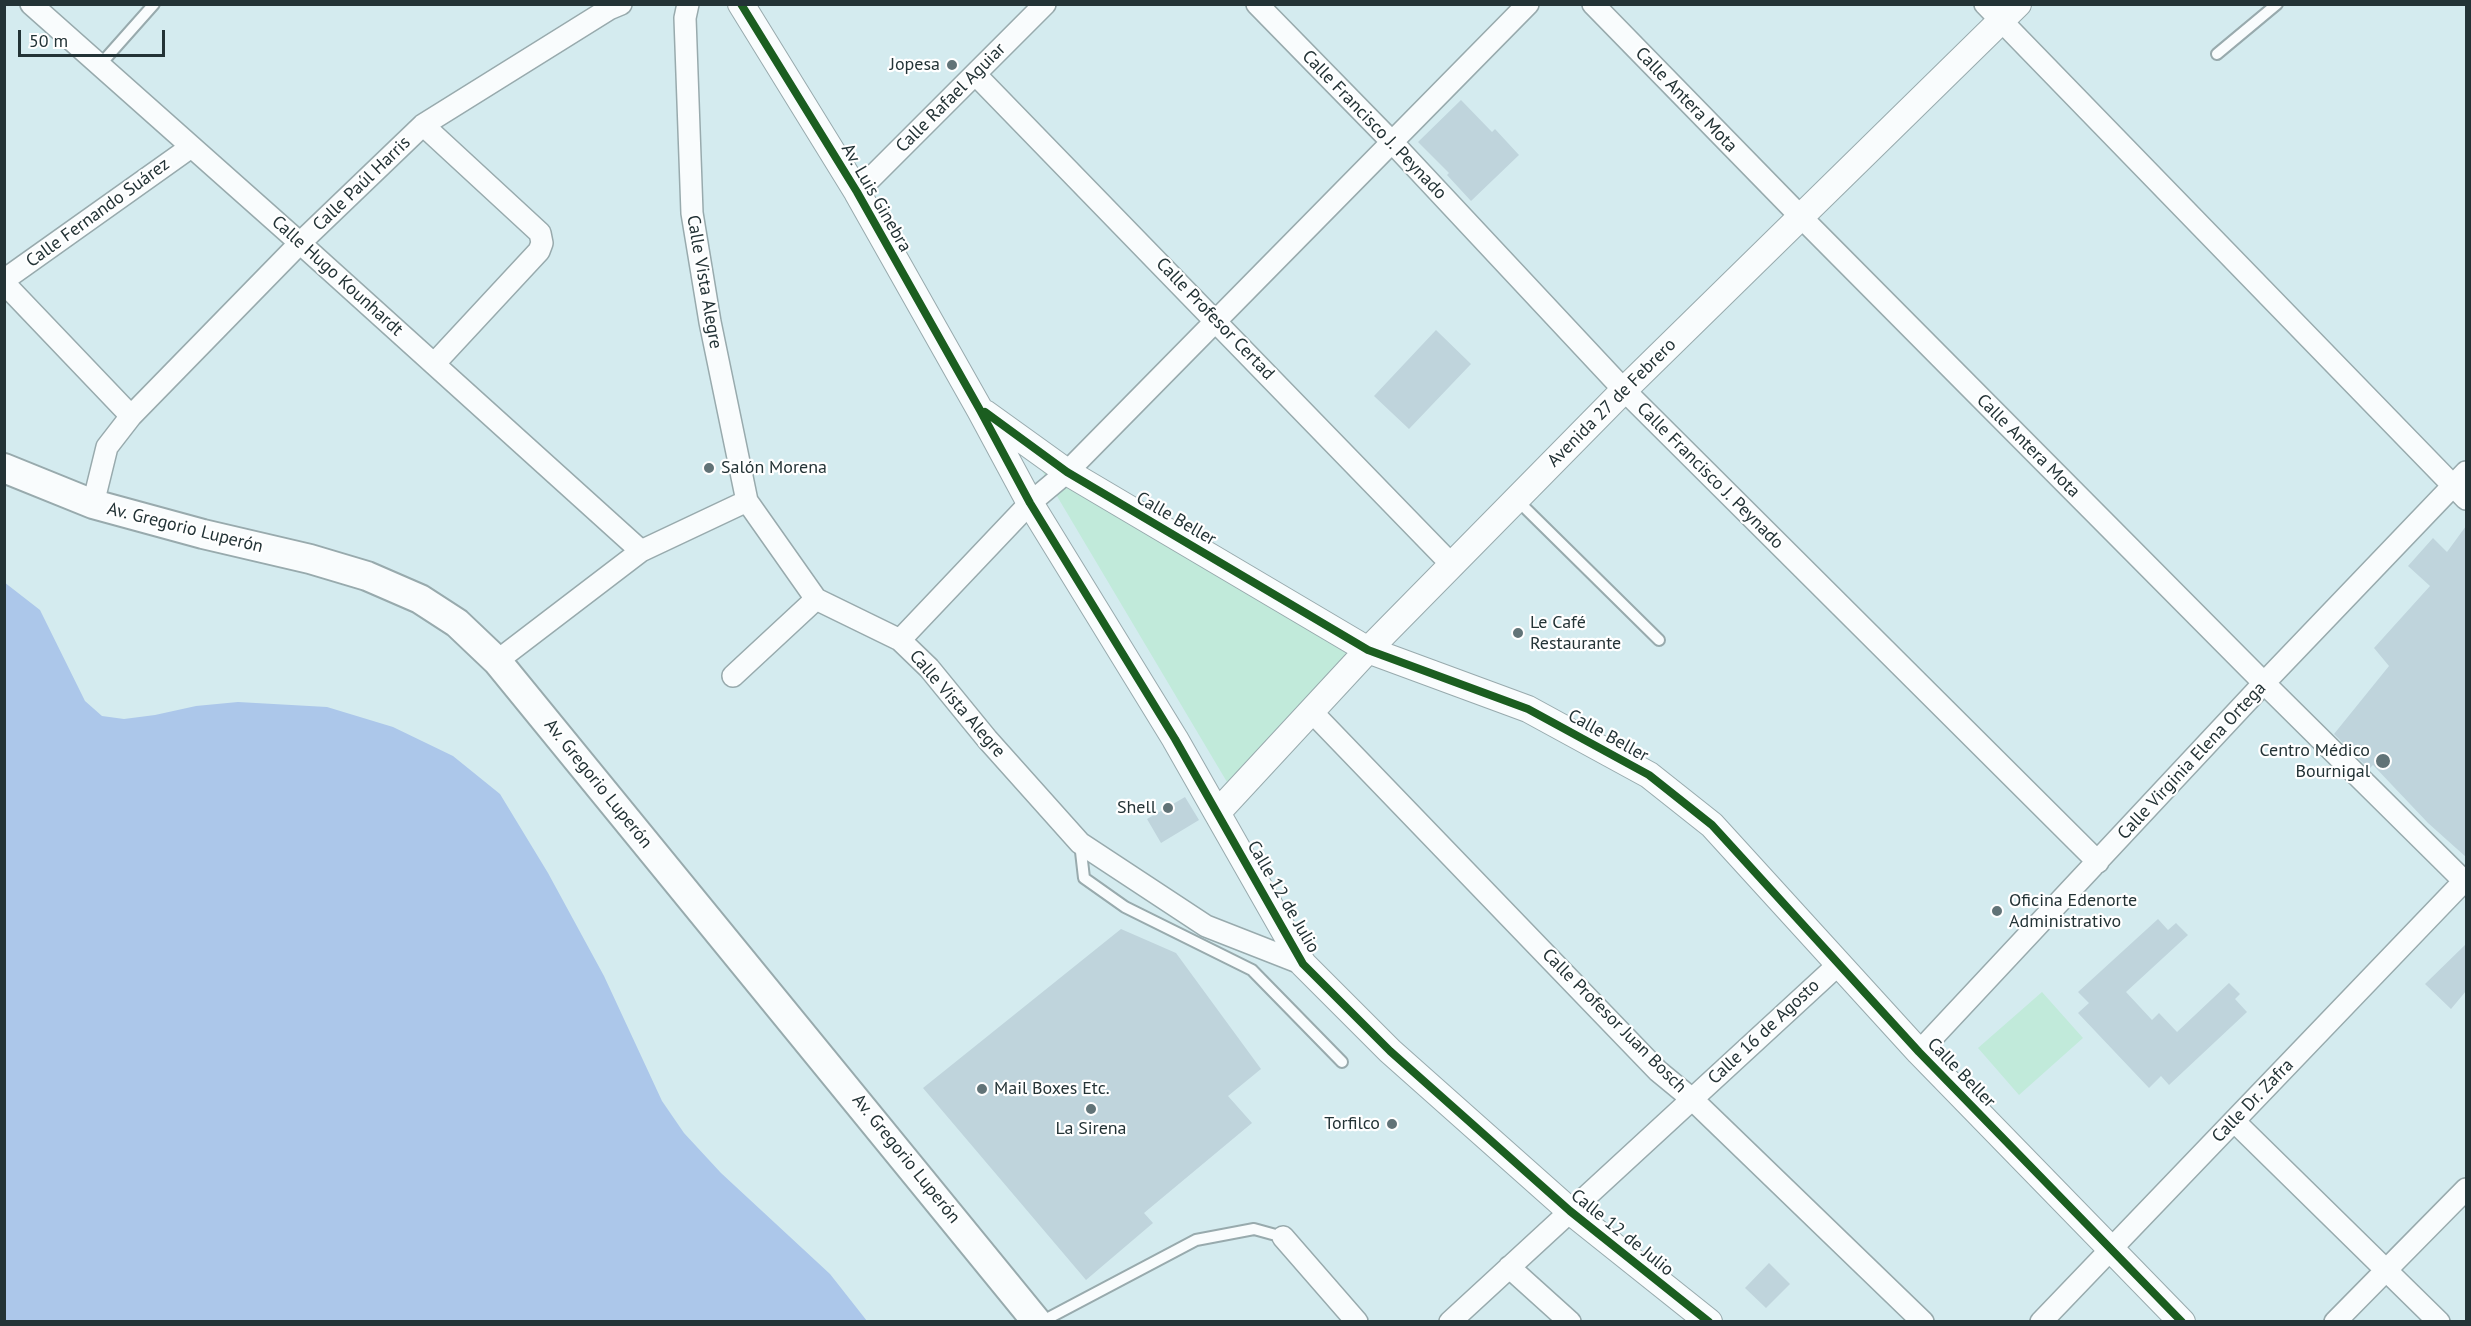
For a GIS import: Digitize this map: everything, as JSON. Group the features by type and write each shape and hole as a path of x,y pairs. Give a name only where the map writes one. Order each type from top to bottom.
{"main road":[{"name":"Av. Gregorio Luperón","path":"4,468 93,504 203,534 310,559 367,576 420,599 457,623 497,662 1039,1322"}],"street":[{"name":"Calle Hugo Kounhardt","path":"31,4 641,550"},
{"name":"Calle Paúl Harris","path":"93,504 107,447 131,416 300,243 423,125 609,9 621,4"},
{"name":"Calle Vista Alegre","path":"688,4 685,18 692,213 710,322 747,501 816,599 900,640 929,668 987,740 1080,843 1206,926 1303,964"},
{"name":"Av. Luis Ginebra","path":"741,4 857,192 981,410"},
{"name":"Calle Rafael Aguiar","path":"857,192 1045,4"},
{"name":"Calle Francisco J. Peynado","path":"1257,4 1392,142 1624,390 2098,862"},
{"path":"900,640 1030,503 1067,472 1528,4"},
{"name":"Calle Antera Mota","path":"1593,4 1800,217 2264,683 2466,881"},
{"path":"2002,10 2462,486"},
{"name":"Avenida 27 de Febrero","path":"1217,813 1368,650 1624,390 1800,217 2002,10"},
{"name":"Calle Profesor Certad","path":"975,74 1453,566"},
{"path":"423,125 540,233 542,243 539,251 434,364"},
{"name":"Calle Fernando Suárez","path":"4,281 191,147"},
{"path":"4,281 131,416"},
{"name":"Calle Beller","path":"981,410 1067,472 1368,650 1528,709 1649,775 1712,825 1919,1052 2182,1322"},
{"name":"Calle 12 de Julio","path":"981,410 1030,503 1175,739 1303,964 1390,1051 1570,1211 1709,1322"},
{"name":"Calle Virginia Elena Ortega","path":"1919,1052 2264,683 2462,486"},
{"path":"497,662 641,550 747,501"},
{"path":"733,676 816,599"},
{"name":"Calle Profesor Juan Bosch","path":"1312,712 1658,1071 1692,1099 1923,1322"},
{"name":"Calle Dr. Zafra","path":"2041,1322 2466,881"},
{"name":"Calle 16 de Agosto","path":"1450,1322 1840,963"},
{"path":"2234,1121 2439,1322"},
{"path":"2335,1322 2466,1189"},
{"path":"1283,1237 1357,1322"},
{"path":"1509,1267 1570,1322"}],"lane":[{"path":"99,66 154,4"},
{"path":"2217,54 2277,4"},
{"path":"1517,500 1659,640"},
{"path":"1080,843 1084,878 1125,907 1252,970 1341,1062"},
{"path":"1039,1322 1196,1240 1254,1229 1283,1237"}],"green space":[{"path":"1026,444 1355,650 1227,782"},
{"path":"2042,992 2083,1038 2019,1095 1978,1048"}],"water":[{"path":"4,582 40,610 85,701 102,716 124,719 196,706 238,702 327,707 393,727 453,756 500,794 548,873 604,976 662,1101 684,1133 721,1173 830,1274 867,1321 5,1321"}],"building":[{"path":"1461,100 1492,132 1495,129 1519,155 1471,201 1447,175 1449,173 1418,142"},
{"path":"1436,330 1471,364 1409,429 1374,396"},
{"path":"2466,526 2466,857 2428,823 2373,765 2369,769 2334,734 2389,666 2374,648 2430,586 2408,566 2433,538 2447,552"},
{"path":"1185,797 1199,820 1161,843 1147,819"},
{"path":"2158,919 2168,930 2176,923 2188,935 2126,992 2152,1020 2159,1013 2177,1032 2229,983 2240,994 2235,999 2247,1012 2169,1085 2161,1076 2149,1088 2078,1013 2089,1003 2078,992"},
{"name":"La Sirena","path":"1121,929 1176,953 1261,1069 1228,1096 1252,1123 1144,1213 1153,1223 1086,1280 923,1088"},
{"path":"2466,944 2466,991 2451,1009 2425,984"},
{"path":"1769,1263 1790,1284 1766,1308 1745,1288"}],"cycle path":[{"path":"741,4 857,192 1030,503 1175,739 1303,964 1390,1051 1570,1211 1709,1322"},
{"path":"985,412 1067,472 1368,650 1528,709 1649,775 1712,825 1919,1052 2182,1322"}],"place":[{"name":"Jopesa","path":"952,65"},
{"name":"Salón Morena","path":"709,468"},
{"name":"Le Café Restaurante","path":"1518,633"},
{"name":"Centro Médico Bournigal","path":"2383,761"},
{"name":"Shell","path":"1168,808"},
{"name":"Oficina Edenorte Administrativo","path":"1997,911"},
{"name":"Mail Boxes Etc.","path":"982,1089"},
{"name":"La Sirena","path":"1091,1109"},
{"name":"Torfilco","path":"1392,1124"}]}
